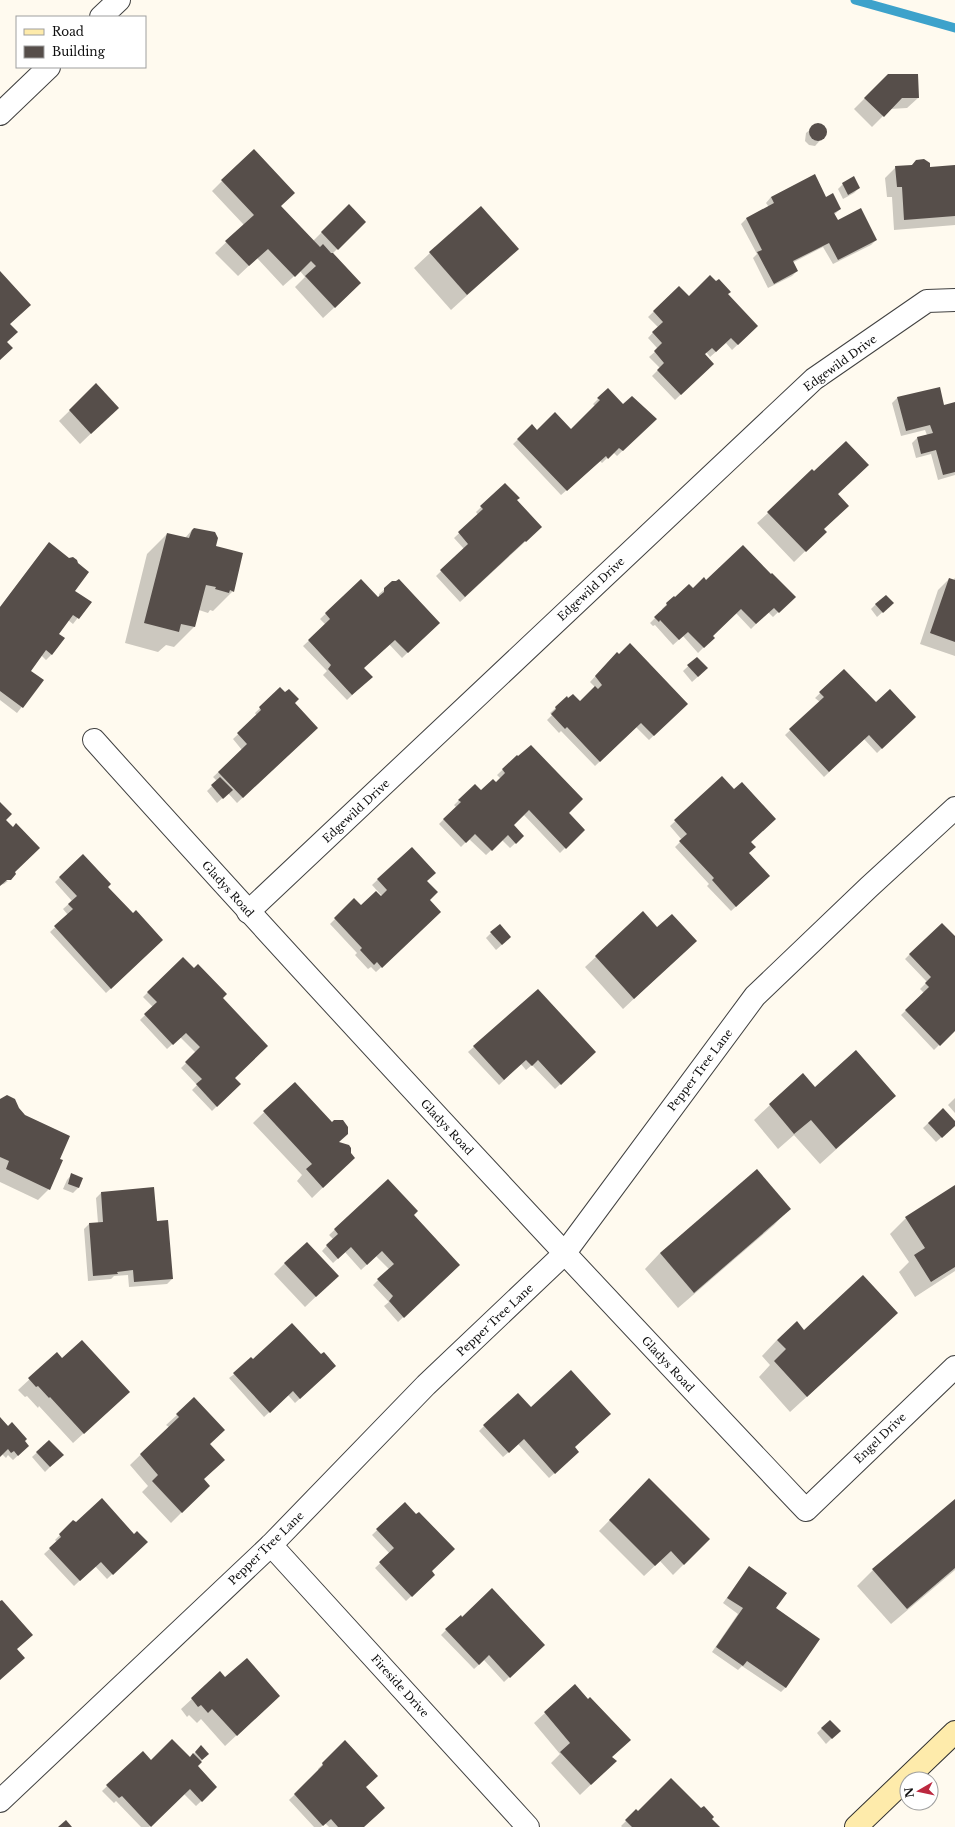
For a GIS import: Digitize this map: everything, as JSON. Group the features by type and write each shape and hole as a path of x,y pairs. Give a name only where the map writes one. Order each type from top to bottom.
{"main road":[{"path":"856,1827 955,1732"}],"street":[{"path":"102,16 119,0"},
{"path":"0,114 48,68"},
{"name":"Edgewild Drive","path":"248,912 814,379 928,301 955,300"},
{"name":"Gladys Road","path":"94,740 248,912 564,1254 806,1510"},
{"name":"Pepper Tree Lane","path":"0,1801 271,1545 426,1385 564,1254 755,996 869,887 955,808"},
{"name":"Engel Drive","path":"806,1510 955,1367"},
{"name":"Fireside Drive","path":"271,1545 528,1827"}],"building":[{"path":"888,74 918,74 919,98 902,98 884,117 864,98"},
{"path":"818,123 824,126 827,132 824,138 818,141 812,138 809,132 812,126"},
{"path":"254,149 295,193 281,206 320,247 323,244 361,283 335,308 305,276 316,266 311,261 295,277 268,249 249,266 225,241 254,215 221,180"},
{"path":"924,159 930,163 930,167 955,165 955,216 904,220 902,187 897,187 895,166 912,165 916,160"},
{"path":"815,174 826,197 833,193 841,209 834,213 838,220 861,208 877,240 838,260 829,243 793,261 798,271 774,284 757,252 762,250 746,218 774,203 771,197"},
{"path":"854,176 860,188 848,195 842,183"},
{"path":"349,204 366,222 338,250 321,232"},
{"path":"481,206 519,249 467,295 429,252"},
{"path":"0,271 31,305 10,324 18,332 7,342 13,348 0,360"},
{"path":"710,275 716,281 719,279 731,292 728,294 758,326 738,345 731,338 716,352 712,348 705,354 714,364 681,395 657,370 664,363 654,351 662,343 652,332 663,322 653,311 679,286 689,296"},
{"path":"96,383 119,408 91,434 69,410"},
{"path":"940,387 944,405 955,402 955,472 943,475 936,450 921,454 917,437 933,433 930,425 906,431 897,397"},
{"path":"608,388 623,404 632,396 657,419 623,451 619,448 608,459 606,456 567,491 517,439 532,424 537,430 555,412 571,429 600,400 597,398"},
{"path":"846,441 869,465 838,494 849,506 824,529 827,532 806,552 767,512 812,469 814,471"},
{"path":"505,483 520,498 517,500 542,527 465,597 440,570 468,544 458,532 483,509 480,506"},
{"path":"194,528 215,532 218,538 216,546 243,553 234,592 230,590 229,593 215,589 216,587 206,585 195,627 181,624 179,632 144,623 167,533 189,538"},
{"path":"49,542 69,558 73,557 77,560 78,563 89,572 75,591 92,602 79,619 73,615 59,634 65,638 52,655 46,650 31,671 44,680 23,708 0,691 0,607"},
{"path":"743,545 796,597 779,613 774,608 756,624 741,609 713,636 715,638 704,648 688,632 679,640 660,620 659,622 654,617 667,605 666,603 689,584 693,588 704,577 706,580"},
{"path":"949,578 955,580 955,642 930,633"},
{"path":"361,579 378,597 384,592 384,588 392,581 399,579 440,623 408,653 395,640 364,668 373,677 352,695 328,669 331,665 308,640 330,619 325,613"},
{"path":"886,595 894,603 883,613 875,604"},
{"path":"630,643 688,704 654,736 641,723 600,762 567,727 565,729 551,714 556,709 555,707 567,696 568,698 573,694 580,701 595,686 598,689 602,685 595,676 617,652 619,654"},
{"path":"697,657 708,668 698,677 687,665"},
{"path":"844,669 876,702 890,689 916,717 882,749 869,735 829,772 789,729 824,697 819,692"},
{"path":"280,687 285,692 289,689 299,699 295,703 318,728 243,798 218,772 247,744 237,733 261,710 259,707"},
{"path":"531,745 583,799 569,813 585,830 566,849 529,810 514,825 524,836 516,844 508,835 492,851 475,834 466,843 443,819 461,802 458,800 475,784 481,790 493,779 496,782 505,773 502,769 517,755 518,756"},
{"path":"722,776 734,789 742,782 776,819 751,842 756,847 749,853 770,876 736,907 712,880 714,878 679,841 687,834 674,820"},
{"path":"220,777 233,790 223,799 211,785"},
{"path":"0,802 12,814 6,820 13,827 16,823 40,848 15,872 16,874 11,880 7,880 0,886"},
{"path":"412,847 436,873 427,881 438,892 430,900 441,912 382,968 377,962 374,965 360,950 362,948 334,918 354,898 361,905 376,891 381,896 387,890 377,879"},
{"path":"83,854 111,884 108,887 133,913 136,910 163,940 111,989 54,926 73,909 68,904 77,896 59,877"},
{"path":"643,911 657,927 672,914 697,941 634,999 595,956"},
{"path":"942,923 955,936 955,1031 940,1046 905,1010 929,987 925,983 931,977 909,954"},
{"path":"500,924 511,937 502,945 490,932"},
{"path":"183,957 194,968 198,964 227,994 223,998 268,1046 235,1078 241,1084 217,1107 196,1084 202,1079 185,1062 200,1047 186,1033 173,1045 144,1014 157,1002 147,992"},
{"path":"538,989 596,1052 561,1085 538,1060 532,1066 526,1060 504,1080 473,1046"},
{"path":"856,1050 896,1096 836,1149 811,1120 794,1134 769,1104 803,1073 815,1087"},
{"path":"295,1082 332,1122 334,1120 343,1120 348,1127 348,1134 339,1142 349,1145 351,1148 351,1153 355,1158 323,1188 306,1169 312,1164 263,1111"},
{"path":"7,1095 15,1099 19,1108 25,1115 70,1136 60,1159 63,1160 50,1190 6,1169 9,1161 0,1157 0,1099"},
{"path":"943,1108 955,1121 955,1126 942,1138 928,1123"},
{"path":"757,1169 791,1209 694,1293 660,1253"},
{"path":"71,1173 83,1178 79,1188 68,1184"},
{"path":"388,1179 418,1211 414,1215 460,1265 404,1318 389,1301 393,1296 377,1279 394,1264 382,1251 367,1265 351,1247 338,1259 326,1245 338,1234 334,1229"},
{"path":"955,1185 955,1267 931,1282 914,1255 925,1248 905,1217"},
{"path":"154,1187 157,1221 168,1220 173,1279 134,1282 133,1270 117,1272 118,1274 93,1276 89,1223 103,1222 101,1192"},
{"path":"307,1242 339,1276 316,1297 284,1263"},
{"path":"863,1275 898,1313 807,1397 774,1361 786,1349 777,1340 797,1321 804,1330"},
{"path":"292,1323 321,1354 324,1352 336,1366 300,1399 293,1391 270,1413 233,1373 251,1357 253,1359"},
{"path":"82,1340 130,1392 84,1434 50,1397 49,1398 38,1386 36,1387 28,1378 57,1352 62,1358"},
{"path":"571,1370 611,1414 575,1447 579,1452 555,1474 524,1439 509,1453 483,1425 518,1393 531,1407"},
{"path":"194,1397 225,1430 210,1444 225,1460 204,1479 210,1486 182,1513 152,1481 158,1475 140,1454 179,1417 176,1414"},
{"path":"0,1417 8,1426 12,1422 27,1439 25,1441 29,1446 18,1456 14,1451 11,1453 8,1449 0,1457"},
{"path":"49,1440 64,1455 50,1467 36,1452"},
{"path":"649,1478 710,1539 684,1565 671,1551 655,1566 609,1520"},
{"path":"102,1498 134,1534 137,1531 148,1542 113,1575 101,1562 80,1581 49,1548 61,1537 59,1534 73,1520 76,1522"},
{"path":"955,1499 955,1568 907,1609 872,1569"},
{"path":"405,1502 416,1514 419,1512 455,1549 432,1571 435,1575 412,1597 379,1562 394,1548 376,1529"},
{"path":"749,1566 787,1593 776,1608 820,1639 786,1688 747,1661 743,1666 716,1647 743,1608 727,1598"},
{"path":"492,1588 545,1645 510,1678 489,1655 479,1665 445,1629 461,1615 462,1617"},
{"path":"2,1600 33,1635 17,1649 25,1658 0,1680 0,1601"},
{"path":"247,1658 280,1696 237,1736 212,1709 208,1713 201,1705 198,1707 191,1698 220,1671 225,1677"},
{"path":"575,1684 588,1699 590,1697 631,1740 612,1757 617,1761 591,1785 560,1752 570,1743 544,1712"},
{"path":"830,1720 841,1731 832,1739 821,1728"},
{"path":"172,1739 190,1757 193,1753 202,1762 198,1766 217,1787 202,1802 190,1789 151,1827 122,1796 119,1798 106,1785 143,1751 151,1760"},
{"path":"345,1740 378,1776 366,1787 385,1808 364,1827 338,1827 331,1819 323,1826 294,1794"},
{"path":"201,1745 209,1754 202,1760 195,1752"},
{"path":"671,1778 701,1808 704,1806 714,1817 712,1819 720,1827 632,1827 625,1820 636,1809 638,1811"},
{"path":"66,1820 72,1827 58,1827"}],"waterway":[{"path":"855,0 955,28"}]}
